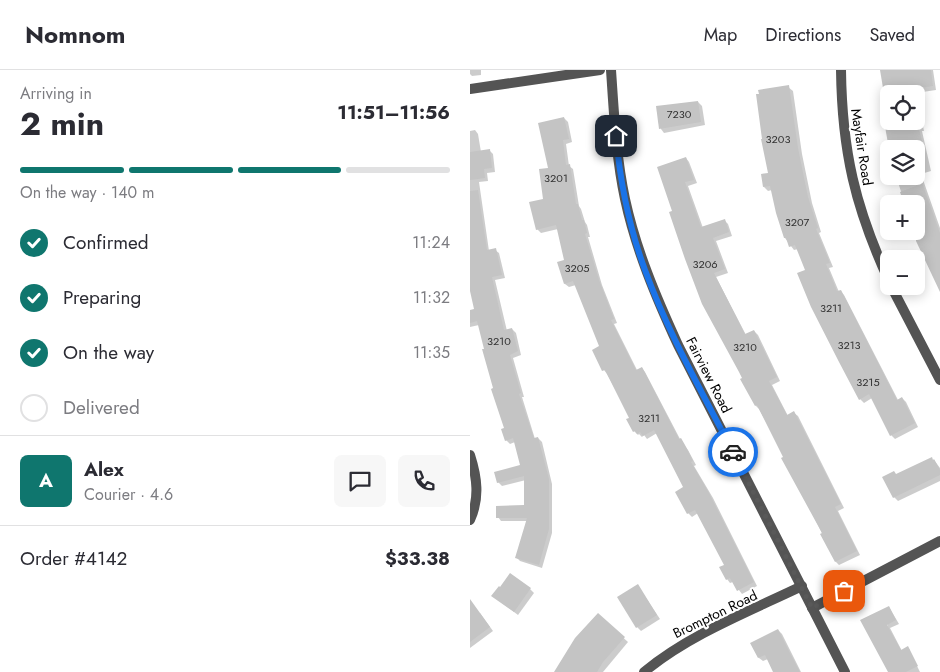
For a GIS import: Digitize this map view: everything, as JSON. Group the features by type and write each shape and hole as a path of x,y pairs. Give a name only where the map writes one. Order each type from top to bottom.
{"street":[{"path":"470,88 600,70"},
{"name":"Fairview Road","path":"611,70 618,152 625,198 644,268 678,345 845,672"},
{"name":"Mayfair Road","path":"841,70 841,106 850,175 860,210 880,261"},
{"path":"896,295 940,380"},
{"path":"470,455 475,472 477,496 470,520"},
{"path":"812,608 940,541"},
{"name":"Brompton Road","path":"644,672 684,643 802,586"}],"building":[{"path":"880,70 931,70 933,86 882,85"},
{"path":"789,85 798,148 808,197 818,228 816,229 830,263 826,264 837,291 841,290 897,400 902,397 915,423 890,436 869,394 859,400 839,362 811,307 797,273 805,270 795,245 789,247 786,238 784,238 770,186 763,187 761,174 768,173 761,139 756,94 759,94 758,90"},
{"path":"698,101 701,122 659,129 656,106"},
{"path":"564,117 569,139 563,140 566,165 570,164 576,204 578,204 582,220 584,220 587,233 585,234 599,280 614,319 611,320 636,370 642,367 679,439 681,438 685,445 693,461 691,462 709,493 754,582 737,591 730,578 726,580 719,567 724,565 695,510 687,514 675,492 683,487 654,430 643,436 640,432 637,434 635,431 633,432 626,419 629,418 605,370 602,371 592,350 599,346 573,281 564,284 557,262 564,260 556,225 536,230 529,202 543,199 539,169 548,168 538,123"},
{"path":"886,130 919,130 922,140 887,140"},
{"path":"490,149 492,168 484,169 485,178 470,180 470,152"},
{"path":"686,157 694,180 685,182 701,227 725,219 729,232 713,238 725,269 714,273 745,334 754,330 777,377 769,381 787,415 794,411 841,504 835,507 857,551 835,562 820,534 822,533 781,458 783,457 757,405 755,406 740,379 742,378 739,372 702,304 685,259 669,212 672,211 657,167"},
{"path":"923,185 940,233 940,292 925,260 925,250 920,250 916,241 925,240 925,195 901,195 900,192"},
{"path":"478,190 487,250 496,248 502,275 492,277 504,330 512,328 518,351 510,355 521,393 519,394 534,438 538,437 549,479 549,529 539,565 515,558 527,518 496,518 496,506 524,505 524,476 497,483 494,472 520,465 513,438 505,441 501,429 504,428 491,389 493,388 482,349 484,349 477,321 470,323 470,310 474,309 470,291 470,191"},
{"path":"932,457 940,470 940,475 893,498 882,477 894,471 896,474"},
{"path":"510,573 531,588 514,612 491,596"},
{"path":"638,584 657,615 636,628 617,597"},
{"path":"470,599 490,627 470,642"},
{"path":"889,606 896,620 887,625 901,650 908,646 918,666 906,672 888,672 860,620"},
{"path":"598,613 625,637 603,662 597,672 554,672 575,638"},
{"path":"778,629 800,672 773,672 765,655 758,658 750,643"}],"way so far":[{"path":"733,452 812,608 844,591"}],"route":[{"path":"616,136 625,198 644,268 678,345 733,452"}]}
